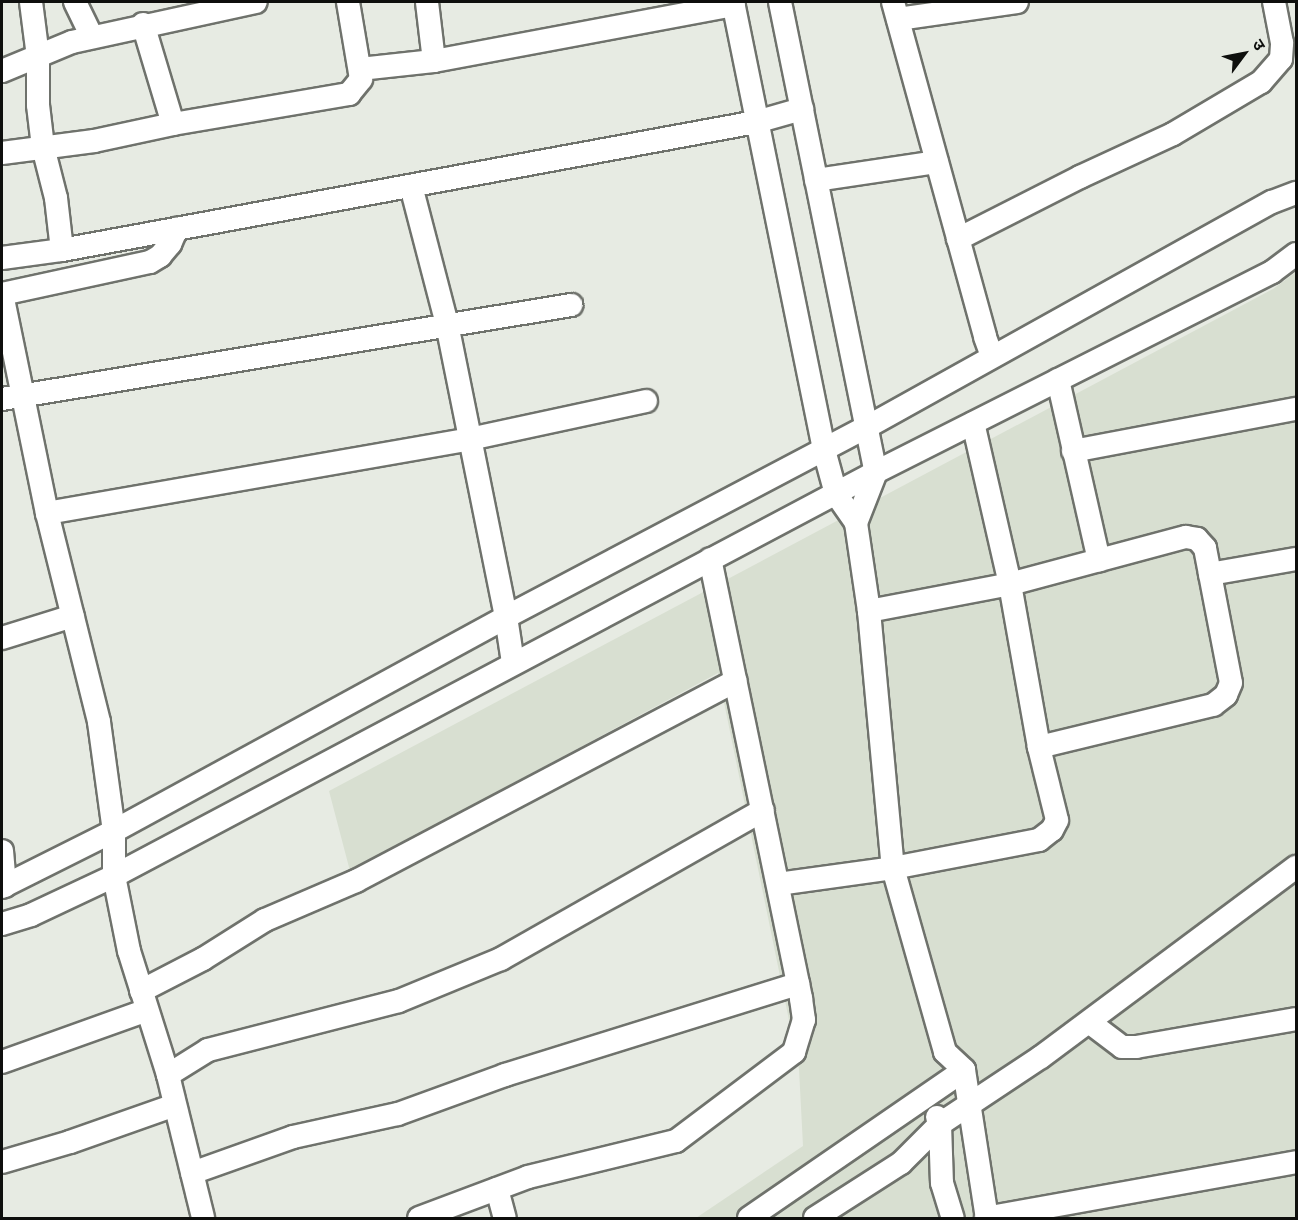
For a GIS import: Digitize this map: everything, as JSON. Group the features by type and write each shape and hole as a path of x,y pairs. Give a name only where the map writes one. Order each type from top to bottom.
{"street":[{"path":"31,2 38,57 38,105 44,147 56,198 62,250"},
{"path":"75,2 92,37"},
{"path":"2,71 92,37 144,24 256,2"},
{"path":"2,153 94,141 173,124 349,94 360,83 360,69 348,2"},
{"path":"427,2 434,61"},
{"path":"780,2 876,472 856,523"},
{"path":"992,356 984,337 896,10 1017,2"},
{"path":"958,239 1080,177 1173,134 1261,82 1281,59 1282,43 1274,2"},
{"path":"360,69 434,61 734,3 756,122 824,450 836,494 856,523 869,611 893,868 945,1052 964,1070 986,1218 1296,1162"},
{"path":"144,24 173,124"},
{"path":"2,258 62,250 756,122 802,109"},
{"path":"816,180 937,162"},
{"path":"411,186 447,324 506,617 513,663"},
{"path":"2,851 4,887 114,831 506,617 867,427 1272,202 1296,193"},
{"path":"177,228 170,244 160,256 150,262 2,294 12,396 47,513 99,722 114,831 114,876 129,951 168,1075 201,1218"},
{"path":"2,924 31,915 114,876 876,472 1272,272 1296,254"},
{"path":"12,396 571,305"},
{"path":"1058,380 1099,560"},
{"path":"47,513 470,439 646,401"},
{"path":"1073,451 1296,409"},
{"path":"778,884 893,868 1039,840 1052,831 1057,820 1039,747 1010,584 973,423"},
{"path":"869,611 1010,584 1186,537 1197,539 1205,548 1231,683 1226,695 1213,705 1039,747"},
{"path":"419,1218 528,1177 676,1141 794,1052 804,1020 798,984 710,559"},
{"path":"1210,574 1296,559"},
{"path":"2,638 73,616"},
{"path":"2,1062 144,1001 203,959 265,920 356,881 736,681"},
{"path":"168,1075 208,1050 399,1001 501,959 763,810"},
{"path":"815,1218 901,1162 940,1124 1089,1022 1296,867"},
{"path":"1264,891 1296,887"},
{"path":"192,1173 293,1137 398,1114 505,1075 798,984"},
{"path":"1089,1022 1122,1047 1136,1047 1296,1018"},
{"path":"945,1052 928,1093 940,1124 942,1183 953,1218"},
{"path":"748,1218 964,1070"},
{"path":"2,1162 70,1142 176,1105"},
{"path":"497,1188 505,1218"}],"shaded area":[{"path":"1296,272 1296,1218 696,1218 803,1146 799,1069 718,673 350,871 329,791 1273,289"}]}
